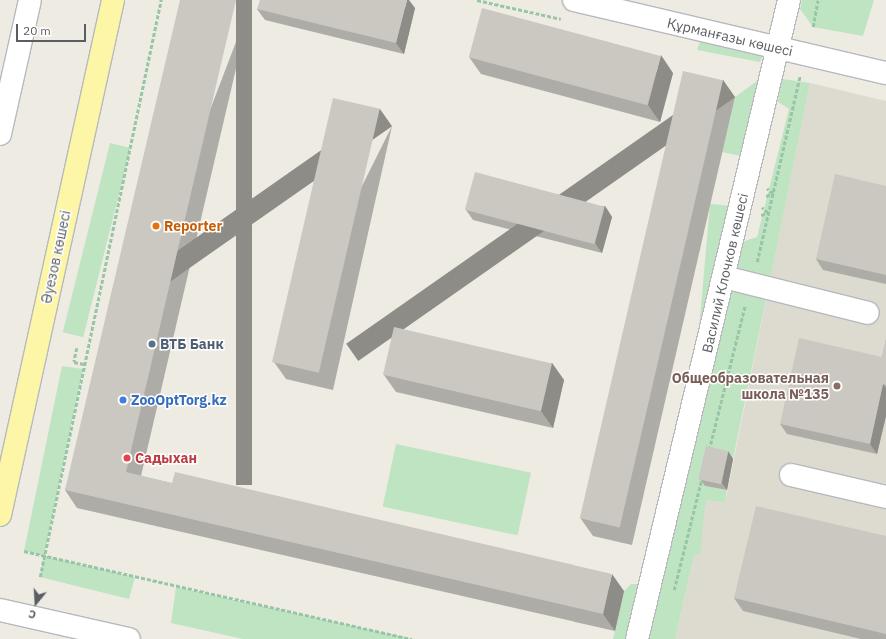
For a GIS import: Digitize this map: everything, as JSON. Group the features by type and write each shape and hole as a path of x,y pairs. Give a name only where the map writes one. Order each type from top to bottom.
{"main road":[{"name":"Әуезов көшесі","path":"0,515 114,0"}],"street":[{"path":"0,134 6,79 30,0"},
{"name":"Құрманғазы көшесі","path":"574,0 886,73"},
{"name":"Василий Клочков көшесі","path":"637,639 790,0"},
{"path":"724,277 868,313"},
{"path":"791,475 886,497"},
{"path":"0,610 129,639"}],"path":[{"path":"40,578 161,0"},
{"path":"813,28 818,0"},
{"path":"708,454 802,70"},
{"path":"77,348 74,362 84,364"},
{"path":"674,593 702,477"},
{"path":"24,551 412,639"}],"shaded area":[{"path":"810,83 886,101 886,639 675,639 707,500 725,503"}],"green space":[{"path":"802,0 874,0 863,36 813,27 800,9"},
{"path":"704,31 767,46 760,62 697,50"},
{"path":"761,78 741,156 722,152 735,97"},
{"path":"782,79 810,83 771,276 736,269 742,242 757,237 789,109 778,102"},
{"path":"110,143 130,148 83,337 63,332"},
{"path":"710,204 731,206 700,554 679,553"},
{"path":"729,291 766,299 733,459 705,486 727,490 725,503 707,500 675,639 643,639"},
{"path":"62,366 83,369 44,556 24,551"},
{"path":"396,444 531,473 518,535 383,507"},
{"path":"44,556 135,577 129,599 40,577"},
{"path":"631,584 645,584 632,639 613,639 624,591"},
{"path":"176,587 412,639 243,639 171,623"}],"building":[{"path":"180,0 236,0 126,472 172,483 175,472 612,574 603,614 65,490"},
{"path":"260,0 407,0 396,43 257,9"},
{"path":"482,8 661,56 647,105 469,57"},
{"path":"683,71 723,80 620,527 580,518"},
{"path":"333,98 380,109 319,373 272,362"},
{"path":"475,172 604,207 594,244 465,210"},
{"path":"835,174 886,186 886,275 816,259"},
{"path":"394,327 552,363 541,411 383,375"},
{"path":"799,338 882,357 886,339 886,385 883,384 870,444 780,424"},
{"path":"706,446 728,451 721,484 698,479"},
{"path":"756,506 886,536 886,634 734,598"}],"place":[{"name":"Reporter","path":"156,226"},
{"name":"ВТБ Банк","path":"152,344"},
{"name":"Общеобразовательная школа №135","path":"837,386"},
{"name":"ZooOptTorg.kz","path":"123,400"},
{"name":"Садыхан","path":"127,458"}]}
